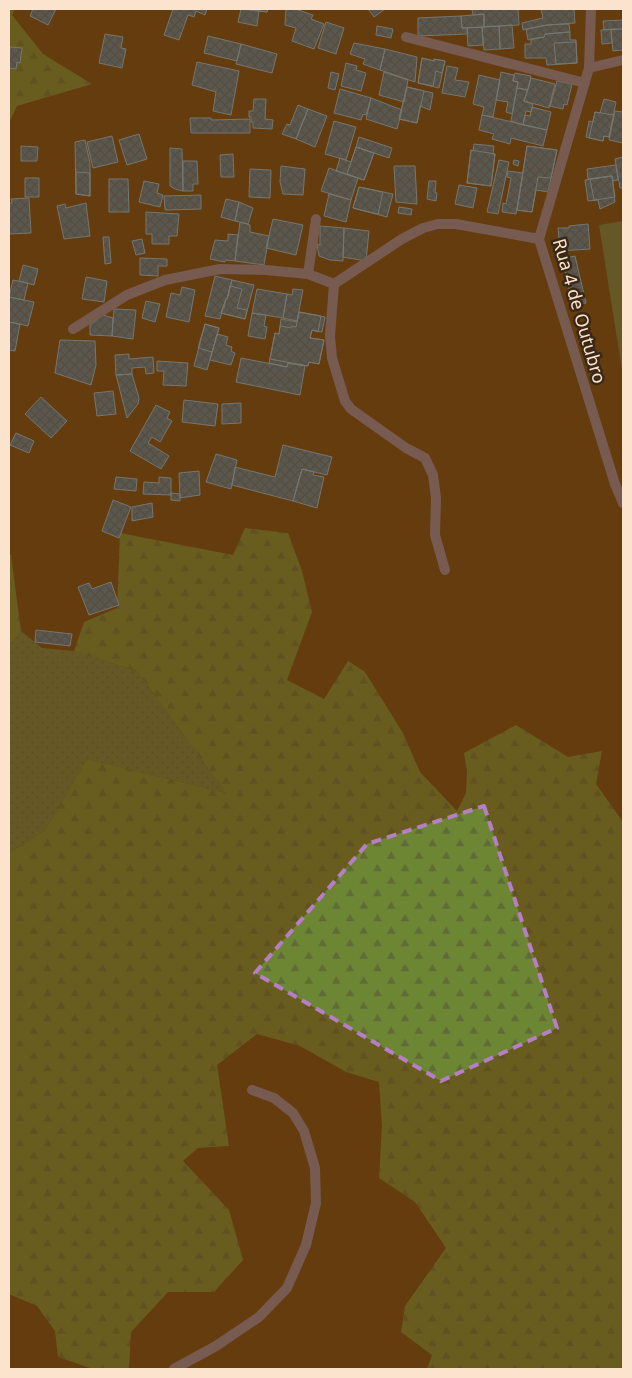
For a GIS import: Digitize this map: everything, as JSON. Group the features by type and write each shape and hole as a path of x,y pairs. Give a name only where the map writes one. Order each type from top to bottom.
{"street":[{"name":"Rua 4 de Outubro","path":"591,9 589,68 539,239 615,484 623,503"},
{"path":"406,37 585,84"},
{"path":"589,68 623,60"},
{"path":"308,274 316,219"},
{"path":"334,284 402,239 423,228 438,224 456,224 539,239"},
{"path":"73,329 126,295 165,280 220,269 266,270 308,274 334,284"},
{"path":"334,284 330,336 332,358 345,401 351,409 406,448 425,458 433,474 436,498 435,536 445,570"},
{"path":"174,1369 216,1346 258,1318 287,1288 306,1245 316,1204 316,1168 304,1131 294,1112 274,1098 252,1090"}],"highlighted area":[{"path":"484,806 557,1028 441,1081 255,973 367,844"}],"green space":[{"path":"9,9 15,9 12,15 43,54 92,84 17,106 9,123"},
{"path":"623,221 623,376 599,225"},
{"path":"245,528 288,533 302,571 312,612 287,680 324,699 348,661 365,672 403,733 420,772 457,811 466,793 467,771 464,753 516,725 568,757 602,751 596,784 623,822 623,1369 427,1369 432,1355 401,1332 405,1306 446,1248 415,1202 379,1178 382,1126 379,1082 346,1072 300,1046 257,1034 217,1065 229,1146 198,1148 183,1161 229,1210 243,1260 214,1292 168,1292 131,1332 129,1369 93,1369 58,1357 55,1331 37,1306 9,1294 9,853 45,830 87,759 226,793 137,671 74,651 84,622 117,608 120,533 233,555"},
{"path":"9,555 11,555 21,631 9,645"},
{"path":"21,631 42,648 74,651 137,671 226,793 87,759 45,830 9,853 9,645"}],"building":[{"path":"33,9 56,9 48,25 30,16"},
{"path":"173,9 207,9 205,15 196,11 194,17 188,15 179,40 164,35"},
{"path":"241,9 259,11 257,26 238,22"},
{"path":"245,9 268,9 267,12"},
{"path":"245,9 268,9 267,12"},
{"path":"286,9 295,9 313,15 311,19 324,24 314,49 292,41 296,28 285,25"},
{"path":"368,9 385,9 374,17"},
{"path":"472,9 518,9 519,25 484,27 484,14 473,15"},
{"path":"541,9 574,9 575,23 547,25 523,30 522,23 543,18"},
{"path":"484,14 484,27 462,28 461,16"},
{"path":"461,16 462,28 467,28 468,34 418,36 418,18"},
{"path":"623,20 623,29 604,30 603,21"},
{"path":"326,22 344,28 336,54 318,48"},
{"path":"569,24 570,32 545,34 544,37 528,40 526,29 547,25"},
{"path":"512,25 514,48 500,49 499,26"},
{"path":"377,26 393,29 391,38 376,35"},
{"path":"499,26 500,49 484,50 482,27"},
{"path":"482,27 483,45 468,46 467,28"},
{"path":"611,29 612,43 602,44 601,30"},
{"path":"611,29 623,29 623,50 613,51"},
{"path":"570,32 570,40 576,40 577,63 547,65 546,58 525,58 525,44 531,44 531,39 544,37 545,34"},
{"path":"105,34 123,37 121,48 126,49 122,68 99,63"},
{"path":"208,36 241,44 237,61 204,53"},
{"path":"576,42 577,63 556,64 554,43"},
{"path":"354,43 385,49 380,70 363,64 365,59 350,54"},
{"path":"241,44 277,54 272,73 236,64"},
{"path":"10,47 22,48 20,63 17,62 16,69 9,68"},
{"path":"385,49 417,57 415,82 380,70"},
{"path":"422,58 445,61 442,73 436,71 433,86 418,83"},
{"path":"422,58 445,61 439,88 418,83"},
{"path":"197,62 239,71 231,115 213,111 216,92 192,85"},
{"path":"346,63 357,66 356,70 366,73 361,91 341,86"},
{"path":"447,66 458,68 455,80 469,82 465,97 442,93"},
{"path":"331,72 339,74 335,90 328,88"},
{"path":"384,72 408,80 404,102 379,95"},
{"path":"501,72 514,75 513,81 518,82 512,114 506,112 508,102 496,100"},
{"path":"515,73 531,76 528,90 517,88 518,82 513,81"},
{"path":"479,75 500,80 493,117 482,115 484,107 473,104"},
{"path":"531,78 555,84 549,108 524,101"},
{"path":"557,81 572,84 567,105 564,104 563,109 550,106"},
{"path":"407,87 424,91 417,123 399,119"},
{"path":"407,87 433,93 430,110 420,106 417,123 399,119"},
{"path":"517,88 528,90 524,101 533,104 531,112 526,111 523,125 511,121"},
{"path":"340,89 371,98 366,115 363,114 361,120 334,113"},
{"path":"371,98 402,110 397,129 366,119"},
{"path":"254,99 266,99 265,119 273,120 272,129 253,128 249,111 253,111"},
{"path":"604,99 616,102 609,137 604,136 603,141 586,137 589,121 593,122 595,112 600,113"},
{"path":"298,105 308,109 296,139 282,134 287,124 290,125"},
{"path":"532,107 551,112 547,130 523,125 525,115 530,116"},
{"path":"308,109 327,116 315,147 296,139"},
{"path":"615,111 623,112 623,143 609,140"},
{"path":"595,112 614,115 609,137 604,136 603,141 589,138"},
{"path":"482,115 547,130 543,146 511,138 510,144 492,139 494,134 479,130"},
{"path":"190,118 211,118 211,120 250,119 250,133 191,133"},
{"path":"334,121 356,127 346,160 325,154"},
{"path":"139,134 147,159 127,165 119,140"},
{"path":"112,136 118,162 93,168 87,142"},
{"path":"359,137 392,148 389,158 356,147"},
{"path":"85,140 90,163 90,196 76,194 75,142"},
{"path":"474,144 494,146 493,154 495,154 491,186 467,183 471,150 473,151"},
{"path":"21,146 38,147 37,161 21,161"},
{"path":"527,146 557,150 551,178 538,177 532,212 517,210"},
{"path":"527,146 557,150 548,192 536,190 532,212 517,210"},
{"path":"356,147 374,153 364,180 347,174"},
{"path":"356,147 374,153 364,180 336,171 340,158 351,162"},
{"path":"170,148 182,149 183,191 170,186"},
{"path":"471,150 495,154 491,186 467,183"},
{"path":"233,154 234,177 221,177 220,155"},
{"path":"623,157 623,188 620,188 615,159"},
{"path":"499,160 509,162 498,214 487,212"},
{"path":"514,160 519,161 518,166 513,164"},
{"path":"183,161 197,161 198,184 193,184 193,191 183,191"},
{"path":"616,165 618,180 613,181 612,176 588,179 587,169"},
{"path":"281,166 305,169 303,195 283,194 280,182"},
{"path":"394,166 415,166 417,204 396,202"},
{"path":"329,168 358,178 351,200 321,191"},
{"path":"250,169 271,170 270,198 249,197"},
{"path":"508,171 523,173 516,214 502,212 503,203 506,204 511,178 507,177"},
{"path":"76,172 90,173 90,196 76,194"},
{"path":"612,176 615,197 594,200 590,179"},
{"path":"612,176 615,202 600,209 598,200 588,201 585,180"},
{"path":"25,178 39,178 39,197 25,197"},
{"path":"109,179 128,179 129,212 109,212"},
{"path":"144,181 159,184 157,193 163,195 160,207 139,202"},
{"path":"429,181 436,181 436,201 427,199"},
{"path":"459,185 477,188 473,208 455,204"},
{"path":"359,187 383,192 378,214 353,208"},
{"path":"359,187 393,194 387,217 353,208"},
{"path":"329,194 351,200 346,222 324,216"},
{"path":"201,195 201,209 165,210 164,196"},
{"path":"29,198 31,233 9,234 9,203 12,203 11,199"},
{"path":"226,199 239,202 235,221 221,217"},
{"path":"239,202 253,208 248,224 235,221"},
{"path":"86,203 90,236 64,239 57,206 65,204 66,208"},
{"path":"399,207 412,209 411,215 398,213"},
{"path":"146,212 179,214 177,236 169,236 169,244 152,244 152,234 146,234"},
{"path":"273,219 303,225 296,255 266,248"},
{"path":"240,222 250,225 250,232 269,236 264,265 235,261"},
{"path":"588,224 590,249 560,251 558,228"},
{"path":"320,226 344,228 343,261 330,260 319,256 317,244 320,245"},
{"path":"344,228 369,231 366,261 343,257"},
{"path":"228,234 238,235 235,261 226,260 225,262 210,259 215,240 228,241"},
{"path":"103,237 109,237 111,263 105,264"},
{"path":"142,239 145,253 136,255 132,241"},
{"path":"575,256 586,303 573,306 562,259"},
{"path":"140,258 167,259 167,266 158,266 158,276 140,275"},
{"path":"23,265 38,269 34,285 19,281"},
{"path":"215,276 232,280 220,319 205,316"},
{"path":"86,277 107,281 104,302 82,299"},
{"path":"13,280 28,283 24,300 9,297"},
{"path":"232,280 254,285 245,319 221,313"},
{"path":"230,286 242,289 237,308 247,310 245,319 221,313"},
{"path":"182,287 195,290 189,322 166,317 171,293 180,295"},
{"path":"257,289 287,294 283,318 252,313"},
{"path":"293,289 303,290 297,321 283,318 287,294 292,295"},
{"path":"9,297 34,302 28,326 9,322"},
{"path":"146,301 160,304 155,322 142,318"},
{"path":"114,309 136,310 133,339 112,336"},
{"path":"299,312 321,316 318,332 312,330 310,338 324,340 319,364 309,362 308,366 270,359 275,333 279,334 280,326 296,327"},
{"path":"299,312 325,317 322,332 312,330 310,338 324,340 319,364 309,362 308,366 288,363 287,367 269,363 275,333 279,334 281,319 297,322"},
{"path":"252,313 266,315 264,326 267,327 265,339 248,336"},
{"path":"103,315 113,318 112,336 90,335 90,325"},
{"path":"9,322 20,324 15,351 9,350"},
{"path":"205,324 219,328 212,352 198,348"},
{"path":"205,324 219,328 207,370 194,366"},
{"path":"217,334 228,337 226,345 232,347 231,351 235,353 231,365 210,360"},
{"path":"60,340 95,341 96,365 91,385 55,373"},
{"path":"129,354 129,359 153,357 154,373 146,374 145,367 132,368 132,374 116,375 115,355"},
{"path":"241,358 287,367 288,363 305,366 300,395 236,382"},
{"path":"157,361 188,363 186,386 163,385 164,371 157,371"},
{"path":"132,374 139,398 138,404 127,418 116,375"},
{"path":"113,391 116,414 97,416 94,393"},
{"path":"41,397 67,421 51,438 25,414"},
{"path":"184,400 218,404 215,426 182,422"},
{"path":"241,403 241,423 222,424 222,404"},
{"path":"156,405 170,412 167,418 172,421 160,442 152,437 148,443 169,456 161,469 130,451"},
{"path":"16,433 34,441 29,453 10,445"},
{"path":"283,445 332,457 327,475 302,469 293,501 232,485 235,467 275,477"},
{"path":"216,454 237,460 231,489 206,482"},
{"path":"302,469 314,472 313,475 324,477 317,508 293,501"},
{"path":"199,471 200,495 180,498 179,473"},
{"path":"116,477 137,479 136,491 114,489"},
{"path":"159,477 171,478 171,495 143,494 144,482 159,483"},
{"path":"171,493 180,494 180,501 171,500"},
{"path":"113,500 131,507 119,538 102,531"},
{"path":"152,503 153,517 132,521 132,507"},
{"path":"111,582 119,605 89,615 78,587 89,583 92,589"},
{"path":"36,630 72,634 70,646 35,642"}]}
